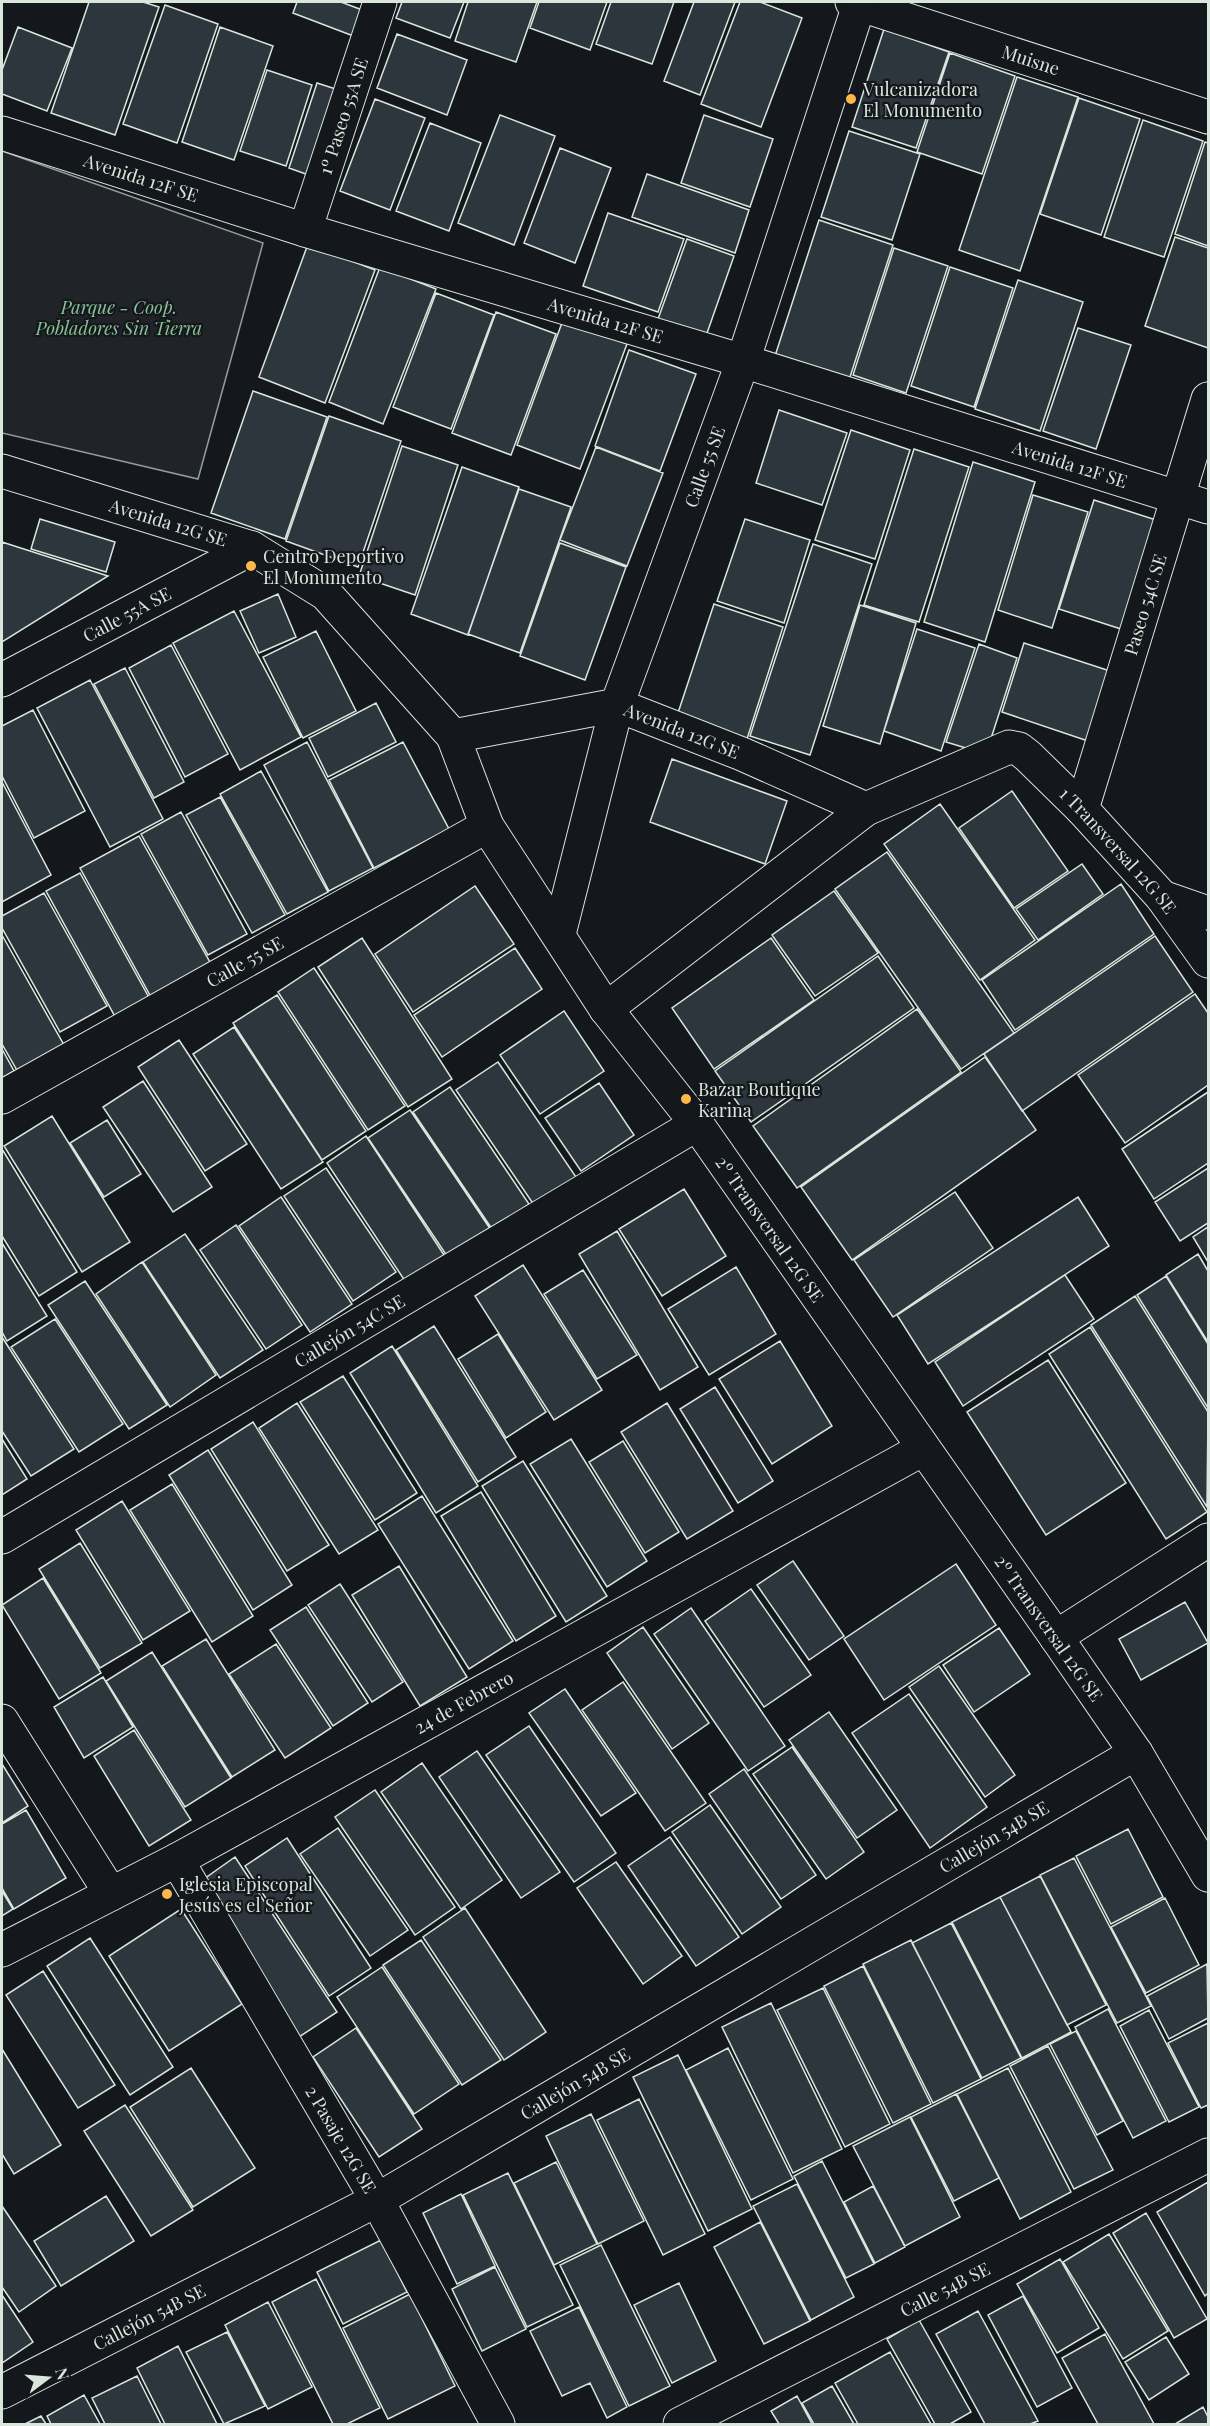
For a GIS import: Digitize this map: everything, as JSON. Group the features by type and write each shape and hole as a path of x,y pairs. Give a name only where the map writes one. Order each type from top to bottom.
{"street":[{"name":"1º Paseo 55A SE","path":"305,230 380,2"},
{"name":"Muisne","path":"857,2 1209,117"},
{"name":"Calle 55 SE","path":"559,934 617,705 743,361 857,2"},
{"name":"Avenida 12F SE","path":"2,133 305,230 743,361 1209,507"},
{"name":"Paseo 54C SE","path":"1082,809 1209,399"},
{"name":"Avenida 12G SE","path":"2,471 252,549 326,594"},
{"name":"Calle 55A SE","path":"2,680 252,549"},
{"name":"2º Transversal 12G SE","path":"326,594 453,736 487,826 606,1009 697,1124 1056,1637 1136,1753 1209,1875"},
{"name":"Avenida 12G SE","path":"453,736 617,705 742,754 866,809"},
{"name":"1 Transversal 12G SE","path":"866,809 1009,747 1019,749 1082,809 1162,897 1209,961"},
{"path":"606,1009 866,809"},
{"name":"Calle 55 SE","path":"2,1097 487,826"},
{"path":"1162,897 1209,913"},
{"name":"Callejón 54C SE","path":"2,1537 697,1124"},
{"name":"24 de Febrero","path":"2,1950 177,1860 923,1449"},
{"path":"1056,1637 1209,1540"},
{"path":"2,1721 111,1894"},
{"name":"Callejón 54B SE","path":"2,2392 377,2200 1136,1753"},
{"name":"2 Pasaje 12G SE","path":"177,1860 377,2200 498,2424"},
{"name":"Calle 54B SE","path":"680,2424 1209,2155"}],"green space":[{"name":"Parque - Coop. Pobladores Sin Tierra","path":"2,151 263,243 198,479 2,433"}],"building":[{"path":"89,2 143,2 159,7 115,135 51,113"},
{"path":"297,2 341,2 365,11 356,37 293,13"},
{"path":"402,2 464,2 450,38 396,18"},
{"path":"468,2 537,2 516,62 455,41"},
{"path":"539,2 607,2 590,50 530,28"},
{"path":"611,2 674,2 652,64 596,44"},
{"path":"694,2 735,2 700,95 664,81"},
{"path":"740,2 760,2 802,18 761,127 701,104"},
{"path":"165,5 218,24 177,143 123,124"},
{"path":"18,27 72,48 47,111 2,94 2,70"},
{"path":"220,27 273,46 234,160 182,142"},
{"path":"884,29 949,52 916,148 852,127"},
{"path":"397,34 467,60 447,115 377,88"},
{"path":"950,53 1015,76 982,174 917,152"},
{"path":"267,70 312,85 286,166 240,151"},
{"path":"1017,77 1078,97 1020,271 959,250"},
{"path":"317,83 345,92 317,178 289,168"},
{"path":"1079,98 1140,119 1101,235 1040,214"},
{"path":"375,99 425,118 390,210 340,191"},
{"path":"500,115 555,136 514,245 458,223"},
{"path":"704,115 773,139 750,207 681,183"},
{"path":"1143,120 1203,141 1164,257 1104,237"},
{"path":"430,123 481,143 449,231 396,211"},
{"path":"849,131 920,154 892,240 821,217"},
{"path":"1205,142 1208,143 1208,246 1175,234"},
{"path":"560,148 611,168 575,263 524,243"},
{"path":"647,174 749,210 735,253 632,217"},
{"path":"608,213 684,239 658,312 583,286"},
{"path":"819,220 893,245 849,380 775,356"},
{"path":"1175,237 1208,248 1208,348 1145,326"},
{"path":"687,239 734,256 706,336 658,319"},
{"path":"308,244 375,270 325,403 259,377"},
{"path":"894,248 948,266 906,393 853,375"},
{"path":"380,267 436,289 383,424 329,402"},
{"path":"950,267 1013,288 974,407 911,386"},
{"path":"1018,280 1083,302 1040,431 975,409"},
{"path":"436,293 494,315 451,429 393,407"},
{"path":"496,312 556,334 511,455 452,433"},
{"path":"563,320 627,344 580,469 517,445"},
{"path":"1078,328 1131,345 1096,449 1043,431"},
{"path":"629,350 696,374 660,471 595,446"},
{"path":"253,391 327,417 285,539 211,513"},
{"path":"779,410 847,433 822,505 756,483"},
{"path":"329,416 401,441 358,567 286,541"},
{"path":"851,430 910,450 875,559 815,540"},
{"path":"402,446 458,465 415,595 359,576"},
{"path":"596,447 663,473 627,566 560,540"},
{"path":"914,449 969,467 919,622 864,605"},
{"path":"973,462 1035,482 985,642 924,622"},
{"path":"462,467 519,487 468,635 411,614"},
{"path":"519,489 571,507 520,653 468,634"},
{"path":"1033,495 1088,512 1052,628 998,610"},
{"path":"1094,500 1156,520 1121,629 1059,609"},
{"path":"40,519 115,542 106,572 31,549"},
{"path":"745,519 810,540 784,623 717,601"},
{"path":"2,542 108,576 2,642"},
{"path":"560,543 626,567 585,680 520,656"},
{"path":"813,544 872,564 810,755 750,736"},
{"path":"278,594 296,637 259,653 240,611"},
{"path":"714,604 783,627 746,742 676,719"},
{"path":"860,605 916,623 880,744 823,726"},
{"path":"234,611 301,737 240,770 173,643"},
{"path":"917,629 975,648 941,751 884,731"},
{"path":"316,631 356,711 303,738 263,657"},
{"path":"1024,643 1110,671 1088,741 1002,712"},
{"path":"979,644 1017,658 986,754 946,742"},
{"path":"171,645 228,754 185,777 129,668"},
{"path":"125,668 184,782 154,798 94,684"},
{"path":"90,680 163,819 110,847 37,708"},
{"path":"376,703 396,742 328,777 309,738"},
{"path":"33,710 85,811 34,838 2,776 2,726"},
{"path":"307,742 373,868 329,891 264,765"},
{"path":"403,742 449,829 374,868 329,780"},
{"path":"672,759 787,801 765,864 650,822"},
{"path":"261,771 328,892 287,914 220,794"},
{"path":"2,782 51,875 2,902"},
{"path":"1012,791 1068,871 1014,908 959,828"},
{"path":"220,797 285,915 252,933 186,815"},
{"path":"940,804 1035,940 980,980 884,844"},
{"path":"181,812 247,934 208,955 141,834"},
{"path":"139,836 211,964 151,997 80,868"},
{"path":"887,852 1014,1033 961,1069 835,889"},
{"path":"1082,864 1103,894 1038,940 1016,909"},
{"path":"80,873 152,1003 118,1022 46,891"},
{"path":"1121,884 1154,934 1015,1030 982,980"},
{"path":"475,886 514,944 413,1012 375,954"},
{"path":"834,891 878,953 815,996 772,935"},
{"path":"44,893 107,1006 60,1032 2,928 2,916"},
{"path":"2,935 64,1045 18,1072 2,1044"},
{"path":"1155,936 1193,992 1022,1111 984,1054"},
{"path":"362,938 452,1079 408,1107 318,967"},
{"path":"771,938 814,1000 714,1069 672,1008"},
{"path":"515,948 542,989 442,1057 414,1015"},
{"path":"878,956 914,1008 751,1122 715,1071"},
{"path":"314,968 405,1106 368,1130 278,992"},
{"path":"1195,994 1208,1013 1208,1085 1125,1143 1078,1075"},
{"path":"277,995 366,1131 322,1160 233,1023"},
{"path":"917,1009 961,1072 797,1188 753,1126"},
{"path":"564,1011 604,1071 540,1114 500,1055"},
{"path":"234,1027 323,1162 281,1189 193,1054"},
{"path":"179,1040 247,1144 205,1171 138,1067"},
{"path":"2,1049 14,1071 2,1078"},
{"path":"985,1057 1036,1130 852,1260 801,1187"},
{"path":"498,1062 578,1180 536,1208 456,1090"},
{"path":"143,1081 212,1187 173,1212 103,1107"},
{"path":"599,1083 634,1135 581,1171 545,1118"},
{"path":"450,1087 529,1204 492,1229 413,1112"},
{"path":"1208,1092 1208,1163 1154,1199 1122,1149"},
{"path":"410,1110 493,1233 451,1262 368,1138"},
{"path":"52,1116 130,1242 82,1272 4,1146"},
{"path":"107,1120 141,1174 104,1197 70,1143"},
{"path":"366,1136 444,1255 405,1281 327,1163"},
{"path":"2,1149 77,1272 39,1296 2,1236"},
{"path":"326,1168 396,1272 353,1301 284,1196"},
{"path":"1208,1168 1208,1223 1180,1241 1155,1202"},
{"path":"684,1189 726,1256 662,1296 619,1229"},
{"path":"955,1192 993,1248 893,1317 854,1260"},
{"path":"281,1197 352,1304 310,1332 239,1226"},
{"path":"1078,1197 1109,1246 928,1364 897,1315"},
{"path":"236,1225 302,1325 266,1349 200,1250"},
{"path":"1208,1227 1208,1262 1193,1237"},
{"path":"617,1231 698,1367 660,1390 579,1254"},
{"path":"185,1234 263,1350 220,1378 143,1262"},
{"path":"2,1243 47,1316 7,1341 2,1332"},
{"path":"1198,1254 1208,1271 1208,1342 1166,1275"},
{"path":"142,1262 216,1375 170,1407 96,1294"},
{"path":"523,1265 602,1390 554,1420 475,1296"},
{"path":"736,1267 776,1334 709,1375 668,1309"},
{"path":"583,1270 637,1355 597,1379 544,1294"},
{"path":"1065,1275 1094,1319 963,1406 935,1362"},
{"path":"1166,1276 1208,1344 1208,1408 1137,1295"},
{"path":"85,1281 167,1405 129,1429 48,1305"},
{"path":"1135,1296 1208,1412 1207,1507 1091,1325"},
{"path":"55,1319 123,1424 79,1452 11,1347"},
{"path":"434,1326 516,1457 478,1482 396,1350"},
{"path":"1090,1327 1207,1512 1166,1539 1049,1354"},
{"path":"498,1334 546,1412 506,1438 458,1359"},
{"path":"2,1337 74,1449 31,1476 2,1431"},
{"path":"780,1341 832,1426 772,1464 719,1379"},
{"path":"392,1346 478,1486 436,1513 350,1373"},
{"path":"1048,1360 1126,1483 1046,1535 967,1412"},
{"path":"343,1376 417,1493 375,1520 300,1402"},
{"path":"715,1387 773,1481 738,1503 680,1409"},
{"path":"297,1403 378,1530 339,1554 259,1428"},
{"path":"667,1403 733,1511 687,1539 621,1432"},
{"path":"253,1422 329,1545 287,1571 211,1449"},
{"path":"2,1439 27,1479 2,1495"},
{"path":"571,1439 647,1561 607,1587 530,1464"},
{"path":"623,1441 679,1532 645,1553 589,1462"},
{"path":"208,1450 292,1585 253,1610 169,1475"},
{"path":"523,1461 607,1596 566,1622 482,1486"},
{"path":"172,1484 253,1616 212,1642 130,1510"},
{"path":"481,1492 556,1616 516,1641 441,1516"},
{"path":"422,1496 513,1641 469,1669 378,1524"},
{"path":"122,1501 190,1611 143,1640 76,1530"},
{"path":"80,1543 142,1643 100,1668 39,1569"},
{"path":"793,1561 844,1636 809,1660 757,1585"},
{"path":"956,1564 996,1625 884,1700 844,1639"},
{"path":"399,1566 467,1677 420,1706 352,1595"},
{"path":"43,1578 101,1673 59,1699 2,1605"},
{"path":"340,1584 403,1682 372,1702 308,1605"},
{"path":"751,1589 811,1675 764,1707 705,1621"},
{"path":"1185,1602 1208,1643 1141,1680 1119,1639"},
{"path":"306,1607 368,1703 333,1726 270,1630"},
{"path":"691,1608 785,1746 748,1771 654,1634"},
{"path":"643,1627 709,1723 672,1749 607,1653"},
{"path":"999,1628 1030,1674 974,1712 943,1665"},
{"path":"206,1639 275,1750 232,1777 162,1666"},
{"path":"276,1644 331,1728 285,1758 229,1674"},
{"path":"152,1652 231,1778 185,1807 106,1681"},
{"path":"939,1666 1015,1775 985,1797 909,1687"},
{"path":"103,1677 133,1727 84,1758 54,1707"},
{"path":"623,1682 706,1803 665,1831 582,1710"},
{"path":"565,1689 636,1793 601,1816 529,1713"},
{"path":"909,1694 987,1807 930,1848 852,1733"},
{"path":"829,1712 897,1810 857,1838 789,1740"},
{"path":"529,1726 616,1853 574,1882 486,1755"},
{"path":"134,1730 191,1820 149,1846 94,1756"},
{"path":"792,1747 864,1852 826,1879 753,1774"},
{"path":"477,1751 560,1872 521,1898 439,1777"},
{"path":"422,1763 502,1880 461,1909 381,1792"},
{"path":"2,1764 28,1806 2,1823"},
{"path":"744,1769 816,1875 781,1899 709,1794"},
{"path":"375,1790 455,1907 415,1935 335,1817"},
{"path":"710,1805 781,1907 742,1934 672,1832"},
{"path":"26,1810 66,1878 14,1909 2,1888 2,1824"},
{"path":"338,1828 408,1930 370,1956 300,1854"},
{"path":"1128,1829 1163,1897 1111,1924 1076,1856"},
{"path":"670,1837 739,1937 696,1966 628,1866"},
{"path":"287,1838 371,1968 329,1996 245,1866"},
{"path":"235,1857 337,2012 299,2037 197,1884"},
{"path":"1074,1858 1151,2006 1117,2023 1040,1875"},
{"path":"616,1862 682,1956 643,1984 577,1888"},
{"path":"1040,1876 1106,2005 1067,2025 1000,1897"},
{"path":"2,1891 13,1909 2,1916"},
{"path":"1000,1897 1071,2032 1022,2058 952,1922"},
{"path":"1165,1898 1199,1965 1146,1993 1111,1927"},
{"path":"465,1908 546,2032 504,2060 423,1937"},
{"path":"181,1909 242,2004 169,2051 109,1956"},
{"path":"951,1923 1021,2058 982,2078 912,1943"},
{"path":"90,1938 173,2067 130,2095 47,1966"},
{"path":"421,1940 501,2060 462,2085 383,1965"},
{"path":"911,1940 981,2079 933,2103 863,1964"},
{"path":"1207,1964 1208,2018 1169,2039 1147,1996"},
{"path":"863,1966 931,2104 893,2123 824,1986"},
{"path":"382,1967 459,2084 414,2114 337,1997"},
{"path":"43,1971 115,2085 78,2108 6,1995"},
{"path":"823,1988 890,2124 845,2147 777,2010"},
{"path":"771,2003 842,2149 793,2173 722,2027"},
{"path":"1108,2009 1166,2121 1133,2138 1075,2027"},
{"path":"1149,2010 1199,2107 1169,2122 1120,2026"},
{"path":"1208,2023 1208,2105 1201,2108 1168,2043"},
{"path":"356,2028 422,2129 379,2157 313,2057"},
{"path":"1076,2031 1123,2121 1097,2135 1050,2044"},
{"path":"1048,2046 1113,2170 1074,2189 1010,2066"},
{"path":"728,2048 793,2179 751,2200 686,2070"},
{"path":"2,2049 61,2145 14,2174 2,2154"},
{"path":"678,2055 752,2209 708,2231 633,2077"},
{"path":"191,2068 255,2168 193,2207 130,2107"},
{"path":"1008,2068 1071,2192 1020,2219 957,2094"},
{"path":"956,2094 999,2178 954,2201 911,2117"},
{"path":"639,2099 705,2234 663,2255 597,2120"},
{"path":"125,2105 193,2210 151,2236 84,2131"},
{"path":"591,2114 644,2221 598,2244 546,2136"},
{"path":"910,2117 960,2217 905,2246 853,2146"},
{"path":"822,2161 874,2264 846,2278 794,2176"},
{"path":"556,2162 597,2244 554,2265 514,2183"},
{"path":"508,2173 573,2305 527,2327 463,2195"},
{"path":"1208,2182 1208,2293 1205,2296 1157,2212"},
{"path":"797,2184 854,2297 811,2320 753,2206"},
{"path":"873,2186 905,2247 875,2263 844,2202"},
{"path":"461,2194 495,2266 457,2284 423,2213"},
{"path":"106,2196 134,2241 61,2286 34,2241"},
{"path":"2,2206 56,2286 19,2312 2,2287"},
{"path":"1146,2213 1207,2319 1174,2338 1113,2233"},
{"path":"760,2222 810,2321 764,2344 714,2247"},
{"path":"1109,2234 1168,2331 1123,2359 1063,2262"},
{"path":"381,2240 407,2292 343,2324 317,2272"},
{"path":"601,2245 670,2386 629,2406 560,2265"},
{"path":"1060,2259 1099,2328 1057,2353 1017,2284"},
{"path":"495,2267 526,2329 482,2351 452,2289"},
{"path":"316,2279 380,2408 347,2424 333,2424 272,2302"},
{"path":"679,2283 716,2361 672,2383 634,2305"},
{"path":"410,2294 455,2386 388,2419 343,2328"},
{"path":"2,2295 33,2342 2,2363"},
{"path":"1023,2296 1072,2388 1037,2407 988,2315"},
{"path":"268,2302 312,2387 268,2409 225,2325"},
{"path":"579,2307 627,2407 607,2418 590,2383 562,2396 530,2331"},
{"path":"978,2311 1038,2421 1030,2424 985,2424 936,2334"},
{"path":"919,2320 971,2412 950,2424 935,2424 887,2339"},
{"path":"227,2332 265,2406 224,2424 186,2352"},
{"path":"1105,2334 1154,2424 1098,2424 1062,2358"},
{"path":"1166,2337 1189,2374 1149,2400 1125,2362"},
{"path":"178,2346 217,2424 165,2424 137,2368"},
{"path":"890,2352 931,2424 858,2424 835,2383"},
{"path":"137,2376 161,2424 105,2424 92,2398"},
{"path":"832,2386 854,2424 814,2424 802,2403"},
{"path":"84,2395 100,2424 51,2424 47,2416"},
{"path":"797,2396 812,2424 779,2424 771,2411"},
{"path":"1203,2407 1208,2417 1208,2424 1175,2424"},
{"path":"41,2416 46,2424 25,2424"}],"place":[{"name":"Vulcanizadora El Monumento","path":"851,99"},
{"name":"Centro Deportivo El Monumento","path":"251,566"},
{"name":"Bazar Boutique Karina","path":"686,1099"},
{"name":"Iglesia Episcopal Jesús es el Señor","path":"167,1894"}]}
